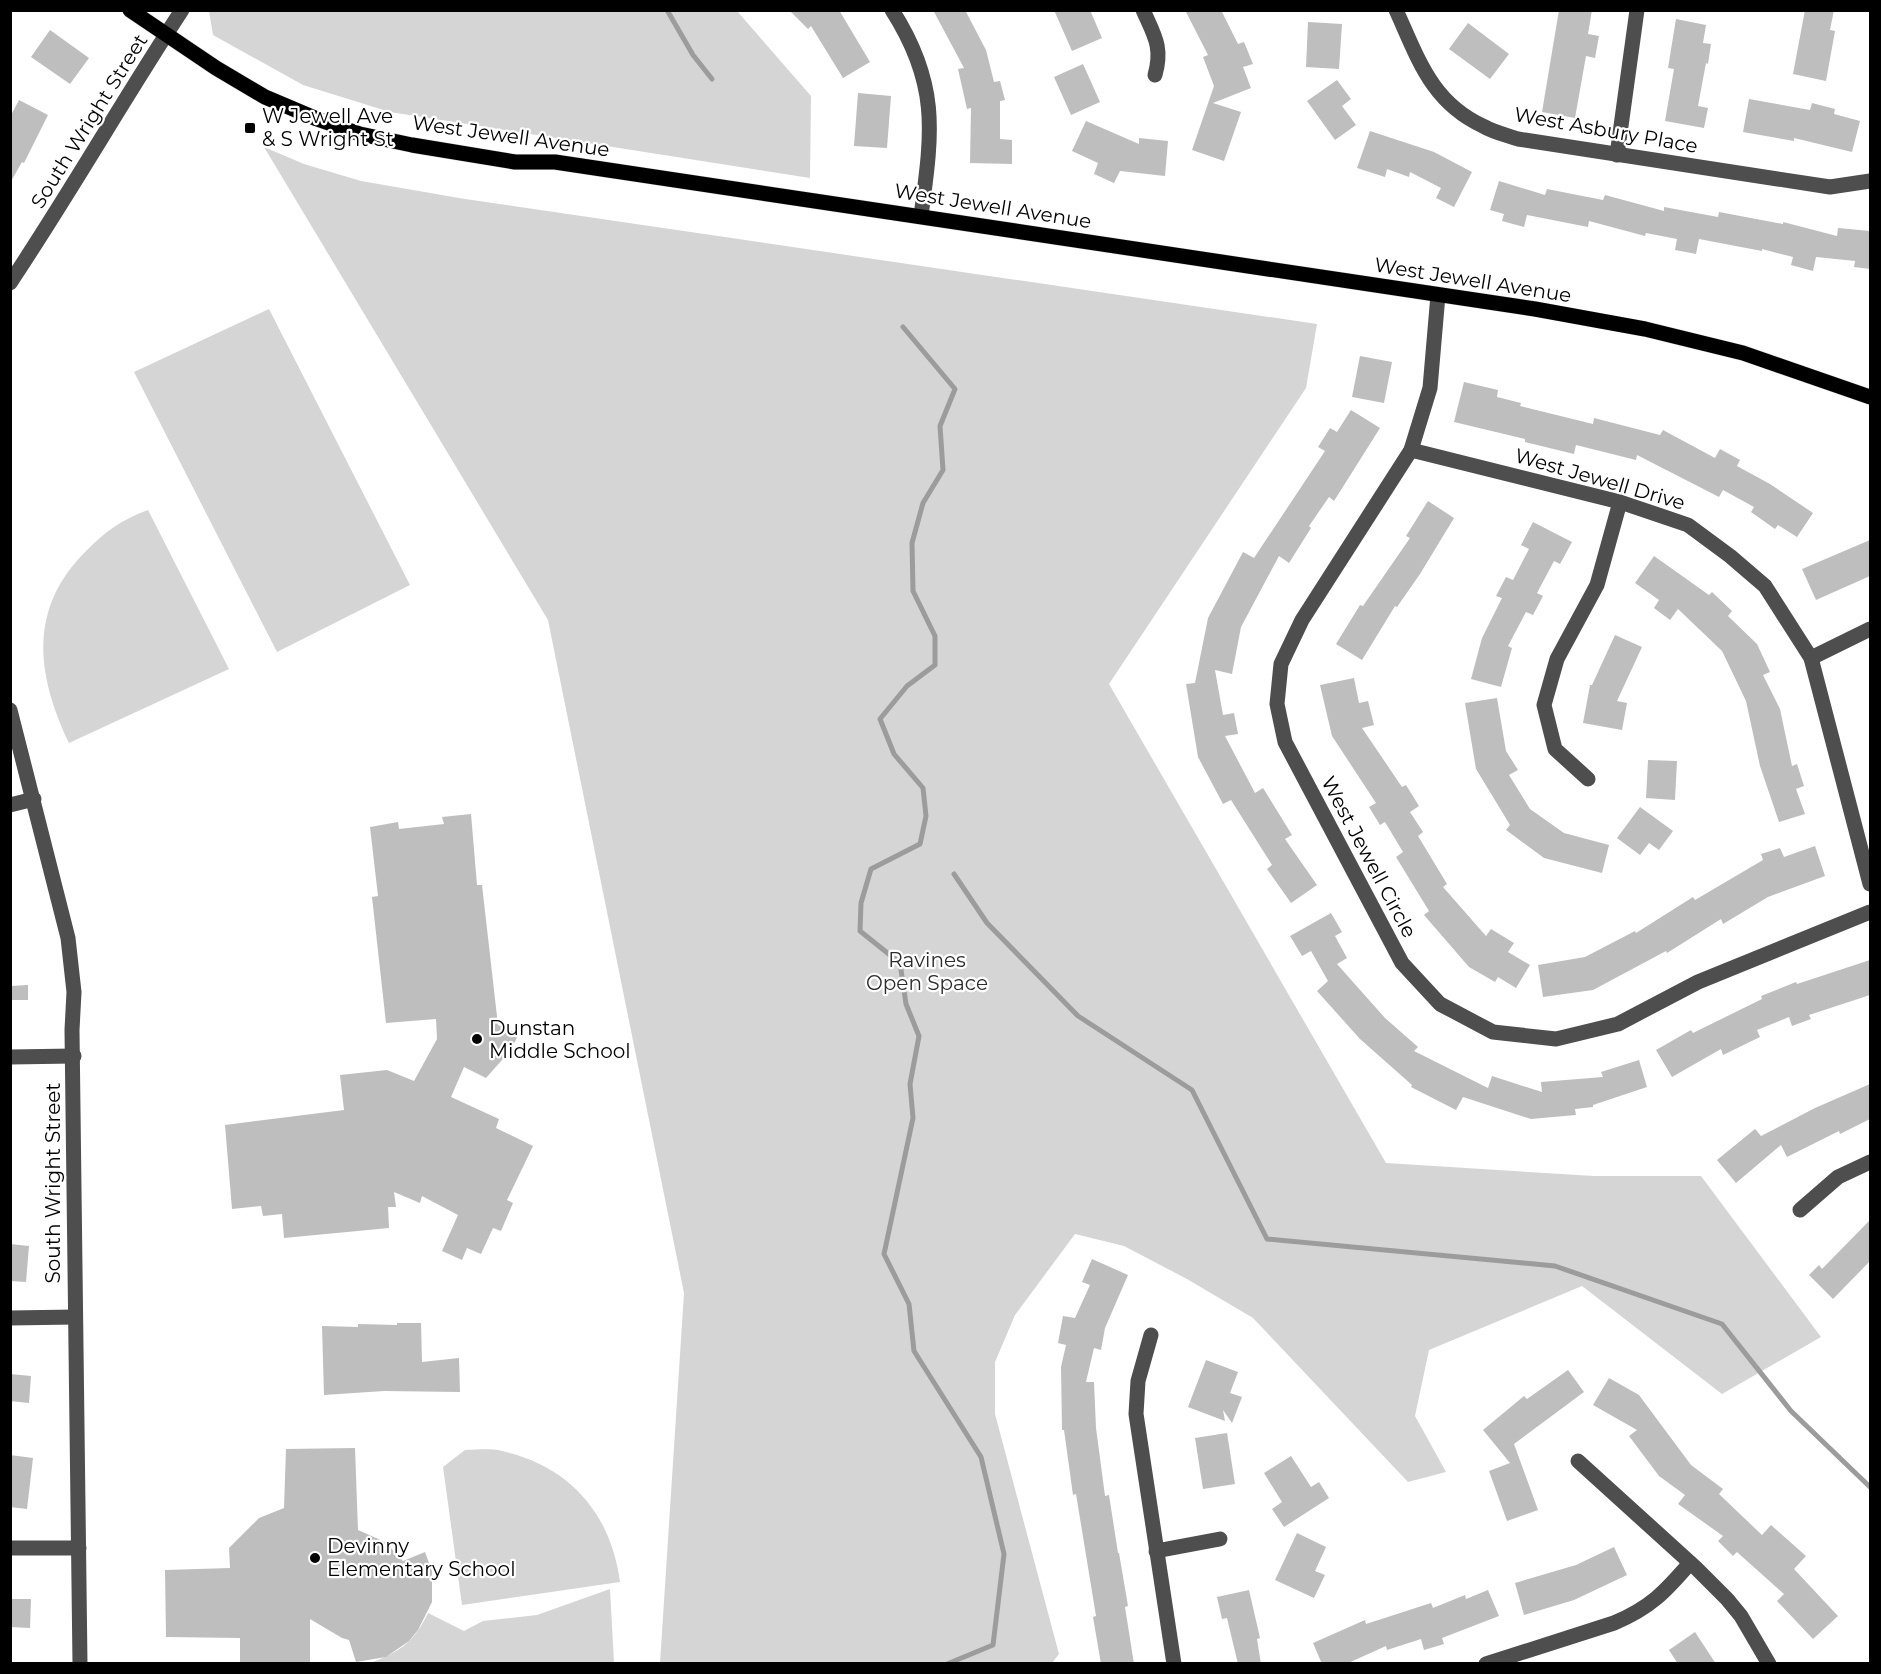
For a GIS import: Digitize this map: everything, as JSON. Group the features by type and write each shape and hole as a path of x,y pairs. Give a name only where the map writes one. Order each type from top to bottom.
{"main road":[{"name":"West Jewell Avenue","path":"130,10 266,98 360,134 515,162 555,162 1535,309 1645,329 1743,353 1870,397"}],"street":[{"name":"South Wright Street","path":"10,282 56,213 182,10"},
{"path":"892,10 915,54 930,113 930,146 921,216"},
{"path":"1143,10 1160,54 1155,75"},
{"name":"West Asbury Place","path":"1396,10 1428,80 1449,104 1482,126 1518,139 1830,187 1870,181"},
{"path":"1617,155 1637,10"},
{"name":"West Jewell Circle","path":"1438,296 1430,388 1411,450 1302,620 1281,664 1277,704 1285,742 1402,963 1440,1004 1493,1032 1556,1039 1618,1024 1698,982 1870,912"},
{"name":"West Jewell Drive","path":"1411,450 1620,502 1688,525 1765,586 1811,658 1870,884"},
{"path":"1588,779 1555,749 1544,705 1557,659 1597,585 1620,502"},
{"path":"1811,658 1870,629"},
{"name":"South Wright Street","path":"10,710 68,938 74,992 75,1317 80,1664"},
{"path":"10,805 34,799"},
{"path":"10,1057 74,1056"},
{"path":"1800,1210 1838,1177 1870,1162"},
{"path":"10,1318 75,1317"},
{"path":"1151,1335 1138,1381 1136,1414 1174,1664"},
{"path":"1578,1461 1727,1599 1741,1616 1769,1664"},
{"path":"1156,1551 1220,1539"},
{"path":"10,1548 79,1548"},
{"path":"1486,1664 1529,1657 1631,1616 1660,1597 1690,1563"}],"green space":[{"path":"209,11 737,11 811,96 810,178 390,112 303,85 213,35"},
{"name":"Ravines Open Space","path":"264,147 304,164 361,181 465,199 1317,324 1306,388 1109,684 1386,1163 1594,1176 1701,1176 1821,1337 1722,1394 1582,1286 1429,1350 1415,1416 1446,1472 1408,1482 1253,1318 1187,1279 1124,1246 1075,1234 1015,1315 995,1362 995,1414 1059,1654 1052,1663 660,1663 684,1293 548,620"},
{"path":"269,309 410,585 277,652 134,372"},
{"path":"148,510 229,669 69,743 58,717 45,666 44,642 47,618 55,595 68,572 87,550 115,526"},
{"path":"465,1450 497,1450 526,1458 548,1468 567,1481 597,1515 615,1557 620,1582 462,1605 443,1467"},
{"path":"610,1589 614,1663 370,1663 390,1655 405,1645 417,1632 428,1613 464,1631 483,1621 537,1615"}],"building":[{"path":"789,10 839,10 870,62 843,78 811,26 808,29"},
{"path":"933,10 965,10 986,50 994,82 1000,81 1005,100 1000,101 1000,139 1012,140 1012,164 970,163 971,108 967,109 958,69 964,68"},
{"path":"1054,10 1090,10 1102,38 1072,51"},
{"path":"1185,10 1221,10 1238,44 1244,42 1253,64 1243,67 1251,88 1213,103 1241,112 1224,161 1192,150 1214,86 1203,57 1208,55"},
{"path":"1559,10 1592,10 1588,34 1599,36 1595,58 1586,56 1575,118 1542,112"},
{"path":"1805,10 1834,10 1830,30 1835,31 1826,81 1793,74"},
{"path":"1676,19 1706,25 1703,43 1711,44 1698,106 1708,108 1704,128 1665,121 1674,69 1668,68"},
{"path":"1308,22 1342,24 1339,69 1306,67"},
{"path":"1468,23 1509,54 1490,79 1449,49"},
{"path":"50,30 89,58 70,84 31,57"},
{"path":"1083,64 1100,102 1071,115 1054,77"},
{"path":"1337,80 1351,99 1342,106 1356,125 1335,140 1307,101"},
{"path":"858,93 891,96 887,148 854,146"},
{"path":"1749,99 1810,110 1812,103 1835,109 1834,114 1860,121 1852,152 1794,138 1794,141 1743,132"},
{"path":"19,100 48,115 24,163 22,162 10,183 10,117"},
{"path":"1086,121 1139,144 1139,138 1168,141 1165,176 1120,171 1114,183 1094,174 1098,163 1072,151"},
{"path":"1370,131 1434,152 1472,172 1454,207 1436,198 1441,188 1410,172 1409,177 1387,169 1385,177 1357,168"},
{"path":"1499,181 1545,195 1547,189 1603,200 1605,195 1664,211 1664,207 1718,217 1719,212 1783,224 1783,222 1837,236 1838,228 1870,231 1870,269 1854,267 1855,261 1816,257 1813,271 1791,265 1793,257 1762,249 1762,251 1699,239 1696,254 1675,250 1677,239 1646,233 1645,236 1589,221 1588,227 1527,215 1524,227 1502,221 1504,214 1490,210"},
{"path":"1360,356 1392,362 1384,403 1352,397"},
{"path":"1464,382 1498,390 1497,397 1521,403 1520,406 1593,424 1594,418 1660,435 1663,430 1715,458 1720,449 1740,460 1737,466 1770,484 1813,513 1797,537 1778,525 1775,529 1751,512 1754,507 1723,490 1719,497 1637,455 1636,460 1576,445 1574,454 1525,442 1525,439 1454,422"},
{"path":"1351,410 1380,428 1334,501 1329,497 1309,526 1311,528 1289,563 1279,556 1241,627 1232,674 1215,670 1223,715 1234,713 1238,734 1225,736 1255,793 1263,788 1292,835 1285,839 1317,885 1291,903 1267,869 1272,865 1231,800 1223,804 1198,757 1186,684 1195,683 1208,618 1243,552 1254,558 1325,451 1318,447 1330,428 1337,432"},
{"path":"1428,501 1454,518 1420,574 1397,607 1395,606 1362,660 1336,644 1360,605 1363,606 1410,538 1406,536"},
{"path":"1533,522 1572,542 1560,564 1554,561 1537,593 1543,596 1533,615 1526,612 1508,646 1512,648 1501,687 1471,679 1482,638 1502,598 1496,596 1506,577 1513,580 1529,549 1521,545"},
{"path":"1870,540 1870,576 1816,600 1802,569"},
{"path":"1654,556 1709,595 1712,592 1732,611 1728,616 1757,644 1770,672 1763,675 1780,709 1792,766 1797,764 1804,786 1796,789 1805,814 1779,822 1760,766 1746,701 1722,651 1678,609 1670,620 1654,608 1659,600 1635,583"},
{"path":"1615,635 1642,647 1617,701 1627,703 1622,730 1583,723 1590,685"},
{"path":"1354,678 1359,703 1368,701 1374,725 1362,728 1402,787 1406,785 1419,806 1410,812 1423,832 1418,836 1447,884 1443,887 1486,936 1491,929 1514,943 1508,952 1530,965 1516,988 1498,977 1495,982 1469,967 1424,915 1429,911 1396,857 1403,852 1385,822 1380,825 1369,807 1376,803 1332,736 1320,685"},
{"path":"1497,698 1506,751 1518,770 1509,775 1530,809 1564,833 1609,845 1602,873 1544,858 1506,830 1510,825 1476,769 1465,703"},
{"path":"1648,760 1677,761 1675,800 1646,798"},
{"path":"1640,807 1673,831 1659,850 1649,843 1640,855 1617,838"},
{"name":"Dunstan Middle School","path":"471,814 477,885 482,885 498,1025 519,1034 510,1051 486,1078 464,1067 451,1097 499,1119 496,1128 533,1146 507,1200 513,1203 501,1231 493,1228 481,1254 467,1248 462,1260 442,1251 458,1215 422,1196 420,1203 394,1192 396,1207 388,1207 389,1228 284,1238 282,1214 263,1216 261,1206 232,1209 225,1125 344,1110 340,1075 387,1070 414,1081 437,1039 436,1019 386,1023 372,897 378,896 370,827 398,822 399,829 444,824 442,817"},
{"path":"1815,846 1825,876 1768,897 1723,924 1721,919 1667,953 1666,951 1593,990 1543,997 1538,965 1585,957 1635,931 1636,933 1693,897 1695,900 1763,860 1761,854 1780,848 1784,857"},
{"path":"1331,913 1342,932 1335,936 1347,958 1337,964 1385,1018 1418,1047 1414,1051 1488,1088 1492,1076 1542,1092 1541,1082 1603,1077 1601,1072 1639,1060 1647,1087 1593,1105 1593,1107 1575,1109 1576,1115 1531,1119 1463,1097 1456,1110 1411,1087 1412,1085 1360,1039 1317,991 1328,981 1311,951 1302,956 1290,936"},
{"path":"1870,960 1870,995 1809,1015 1811,1019 1792,1026 1789,1017 1757,1030 1760,1037 1723,1055 1721,1049 1672,1077 1656,1050 1691,1030 1693,1033 1762,999 1761,996 1796,982 1797,984"},
{"path":"28,985 28,1000 10,1000 10,986"},
{"path":"1870,1084 1870,1119 1840,1134 1839,1131 1787,1157 1781,1145 1736,1183 1717,1160 1755,1129 1761,1136 1815,1108"},
{"path":"1870,1220 1870,1261 1833,1299 1809,1275 1819,1265 1822,1269"},
{"path":"10,1244 29,1246 26,1282 10,1281"},
{"path":"1092,1259 1128,1275 1105,1328 1101,1350 1094,1348 1086,1382 1094,1382 1096,1428 1105,1496 1109,1495 1128,1606 1125,1607 1134,1664 1101,1664 1093,1617 1096,1616 1076,1494 1073,1495 1064,1430 1062,1430 1061,1367 1066,1345 1058,1343 1063,1316 1075,1318 1090,1285 1082,1282"},
{"path":"397,1323 421,1323 422,1362 459,1358 460,1392 384,1391 324,1395 322,1326 358,1327 358,1324 397,1325"},
{"path":"1206,1360 1238,1372 1230,1393 1242,1397 1232,1423 1223,1410 1225,1421 1188,1407"},
{"path":"1568,1370 1584,1392 1514,1444 1538,1510 1507,1521 1489,1471 1510,1463 1483,1430 1524,1396 1527,1399"},
{"path":"10,1374 31,1376 29,1403 10,1401"},
{"path":"1609,1378 1639,1395 1691,1465 1723,1489 1719,1494 1762,1535 1771,1525 1806,1556 1794,1569 1838,1616 1813,1639 1777,1601 1784,1594 1737,1552 1733,1556 1718,1541 1723,1536 1678,1504 1685,1495 1659,1476 1629,1436 1637,1430 1593,1405"},
{"path":"1227,1433 1235,1484 1203,1489 1195,1438"},
{"name":"Devinny Elementary School","path":"355,1448 358,1530 385,1542 403,1561 425,1552 432,1571 432,1602 418,1630 409,1641 386,1657 356,1662 349,1640 310,1619 310,1664 240,1664 240,1638 166,1637 165,1570 230,1568 229,1548 259,1518 284,1508 286,1449"},
{"path":"10,1455 33,1458 27,1509 10,1507"},
{"path":"1291,1456 1311,1487 1319,1482 1329,1498 1284,1527 1272,1509 1282,1502 1264,1473"},
{"path":"1297,1533 1326,1547 1315,1571 1325,1575 1314,1598 1275,1580"},
{"path":"1614,1547 1627,1575 1574,1600 1524,1615 1515,1583 1576,1565"},
{"path":"1249,1590 1260,1638 1257,1639 1261,1664 1238,1664 1227,1618 1222,1619 1217,1597"},
{"path":"1488,1590 1499,1616 1442,1638 1444,1644 1424,1650 1421,1639 1387,1650 1386,1646 1346,1664 1322,1664 1313,1643 1365,1620 1366,1624 1431,1603 1433,1608 1465,1595 1466,1599"},
{"path":"10,1599 31,1599 30,1628 10,1627"},
{"path":"1695,1632 1716,1664 1678,1664 1669,1650"}],"waterway":[{"path":"667,10 693,55 712,79"},
{"path":"903,327 955,389 940,426 943,470 923,503 912,543 913,591 935,636 935,665 907,686 880,719 894,754 923,788 926,816 920,844 871,869 861,903 860,931 900,963 906,1004 919,1036 910,1084 913,1118 884,1254 909,1304 914,1351 981,1457 1004,1554 993,1645 947,1664"},
{"path":"954,874 987,923 1078,1016 1192,1090 1267,1239 1555,1266 1722,1324 1791,1411 1870,1487"}],"place":[{"name":"W Jewell Ave & S Wright St","path":"250,128"},
{"name":"Dunstan Middle School","path":"477,1039"},
{"name":"Devinny Elementary School","path":"315,1558"}]}
